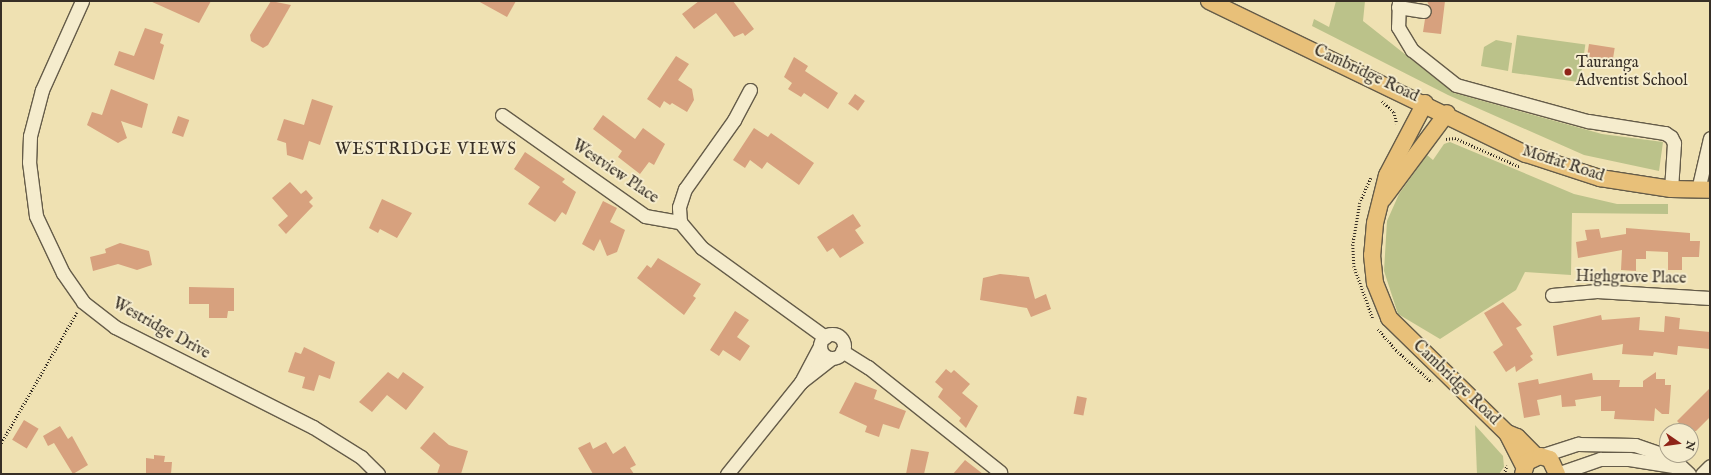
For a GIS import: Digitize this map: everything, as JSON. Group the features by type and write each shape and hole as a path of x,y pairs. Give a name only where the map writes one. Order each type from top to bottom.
{"main road":[{"name":"Cambridge Road","path":"1209,1 1425,103 1387,175 1383,200 1375,223 1372,255 1375,283 1389,318 1507,433 1528,467"},
{"name":"Moffat Road","path":"1425,103 1526,154 1600,178 1671,189 1704,190"},
{"name":"Cambridge Road","path":"1383,200 1447,113"},
{"path":"1528,467 1550,459 1557,474"}],"street":[{"name":"Westridge Drive","path":"82,1 42,90 30,136 29,162 36,216 45,240 83,302 133,337 313,427 361,457 378,474"},
{"path":"1424,11 1398,4 1398,27 1412,50 1456,85 1588,121 1665,133 1671,137 1674,143 1671,189"},
{"path":"750,90 742,108 685,189 679,207 680,222 702,248 822,341 824,355 837,354 868,367 1000,472"},
{"name":"Westview Place","path":"502,114 645,216 680,222"},
{"path":"1704,190 1710,138"},
{"name":"Highgrove Place","path":"1552,295 1596,291 1710,298"},
{"path":"727,474 801,382 822,341 839,337 837,354 801,382"},
{"path":"1528,467 1566,447 1599,443 1646,447 1672,458 1684,471"},
{"path":"1599,443 1600,459"},
{"path":"1557,474 1600,459 1684,471"},
{"path":"1702,474 1710,466"}],"path":[{"path":"1383,104 1394,112 1397,128"},
{"path":"1441,142 1455,138 1519,169 1521,166"},
{"path":"1372,176 1355,224 1354,266 1362,296 1381,334 1436,386"},
{"path":"1,443 83,302"},
{"path":"1504,474 1507,458"}],"green space":[{"path":"1336,1 1365,1 1363,21 1454,93 1602,134 1663,142 1659,171 1584,155 1448,95 1312,26 1314,19 1329,27"},
{"path":"1517,35 1585,45 1580,82 1512,73"},
{"path":"1496,40 1512,43 1508,71 1481,66 1484,47"},
{"path":"1450,142 1574,194 1617,204 1668,204 1668,214 1572,213 1571,275 1525,272 1516,290 1440,339 1398,314 1384,271 1387,221 1399,194 1427,155 1433,160 1444,144"},
{"path":"1475,425 1503,456 1504,467 1499,474 1477,474"}],"building":[{"path":"150,1 211,1 199,23"},
{"path":"271,1 291,5 268,45 263,48 251,41 250,35"},
{"path":"478,1 516,1 507,17"},
{"path":"699,1 733,1 754,29 745,36 743,33 734,37 716,13 694,29 682,14"},
{"path":"1427,1 1445,1 1441,34 1423,32 1425,19 1432,12"},
{"path":"145,28 163,34 160,43 164,45 154,80 114,65 119,51 134,56"},
{"path":"1589,44 1615,48 1612,66 1586,62"},
{"path":"676,56 689,64 678,80 692,89 694,100 687,112 672,103 670,105 664,101 660,108 647,99"},
{"path":"794,57 808,66 805,71 838,93 828,109 804,93 801,97 788,89 792,83 784,77"},
{"path":"111,89 148,104 142,128 121,121 127,138 118,143 87,125 92,112 102,115"},
{"path":"855,94 865,101 858,111 848,104"},
{"path":"312,99 333,106 320,145 309,141 303,160 287,155 286,143 277,140 284,119 304,125"},
{"path":"603,115 635,139 643,128 665,144 654,165 649,162 640,174 618,157 622,151 593,129"},
{"path":"178,116 189,120 183,137 172,133"},
{"path":"754,128 768,137 771,133 814,163 799,185 767,162 762,169 750,160 745,168 733,160"},
{"path":"525,152 565,179 562,182 576,192 566,215 562,212 555,222 528,204 540,187 514,169"},
{"path":"290,182 301,194 306,190 313,198 309,202 313,206 286,234 278,225 288,216 272,198"},
{"path":"382,199 412,213 397,238 380,229 378,233 369,228"},
{"path":"603,201 617,208 610,222 625,230 617,252 607,256 600,239 594,251 582,244"},
{"path":"853,214 861,226 855,230 864,243 840,258 833,248 827,252 817,237"},
{"path":"1626,228 1690,233 1690,241 1700,241 1699,257 1682,257 1682,270 1668,270 1668,252 1646,251 1646,259 1636,259 1636,271 1621,270 1622,250 1578,258 1576,242 1587,240 1585,230 1599,229 1601,238 1626,234"},
{"path":"120,243 149,251 152,265 137,270 118,264 93,271 90,257 106,253 105,249"},
{"path":"658,258 701,284 693,296 696,298 684,315 637,278 647,265 651,268"},
{"path":"1000,274 1029,277 1035,299 1046,294 1051,309 1031,317 1027,308 980,300 983,278"},
{"path":"189,287 234,288 234,311 228,311 227,318 209,318 209,304 189,304"},
{"path":"1503,302 1522,325 1516,328 1533,354 1530,356 1533,360 1516,372 1515,366 1506,372 1493,352 1503,345 1484,313"},
{"path":"735,311 749,320 737,337 750,346 740,361 723,350 719,356 710,350"},
{"path":"1601,315 1602,320 1640,317 1639,330 1664,332 1665,316 1680,318 1679,329 1710,332 1710,349 1678,346 1677,355 1654,352 1653,356 1622,354 1623,344 1557,356 1553,326"},
{"path":"304,347 335,362 330,379 319,375 314,391 302,388 305,377 288,372 295,352 301,354"},
{"path":"946,369 951,373 954,370 970,384 962,393 978,406 966,428 959,421 961,418 938,397 943,389 935,382"},
{"path":"388,372 398,379 403,372 424,387 406,410 387,395 372,412 359,402"},
{"path":"1656,372 1656,379 1665,379 1665,385 1671,385 1669,414 1662,414 1655,408 1654,421 1614,419 1615,411 1601,411 1601,396 1575,400 1576,406 1562,407 1561,395 1537,400 1540,415 1524,418 1518,383 1538,379 1539,384 1592,373 1593,380 1620,380 1619,387 1643,387 1643,381"},
{"path":"855,382 877,390 874,399 906,411 899,429 883,424 879,437 865,432 867,426 839,413"},
{"path":"1710,388 1710,417 1699,428 1699,423 1679,423 1677,421"},
{"path":"1077,396 1087,398 1083,416 1074,414"},
{"path":"24,420 39,429 27,448 12,440"},
{"path":"60,426 68,439 72,436 88,465 73,474 54,443 48,446 43,436"},
{"path":"434,432 449,445 468,451 461,474 437,474 440,465 420,448"},
{"path":"590,442 593,449 606,442 613,454 625,446 636,465 630,468 634,474 593,474 578,448"},
{"path":"911,449 929,452 924,474 906,474"},
{"path":"154,455 165,456 164,462 172,462 171,474 146,474 146,458 154,459"},
{"path":"965,460 983,474 953,474"}],"place":[{"name":"Tauranga Adventist School","path":"1568,72"}],"district":[{"name":"WESTRIDGE VIEWS","path":"426,150"}]}
